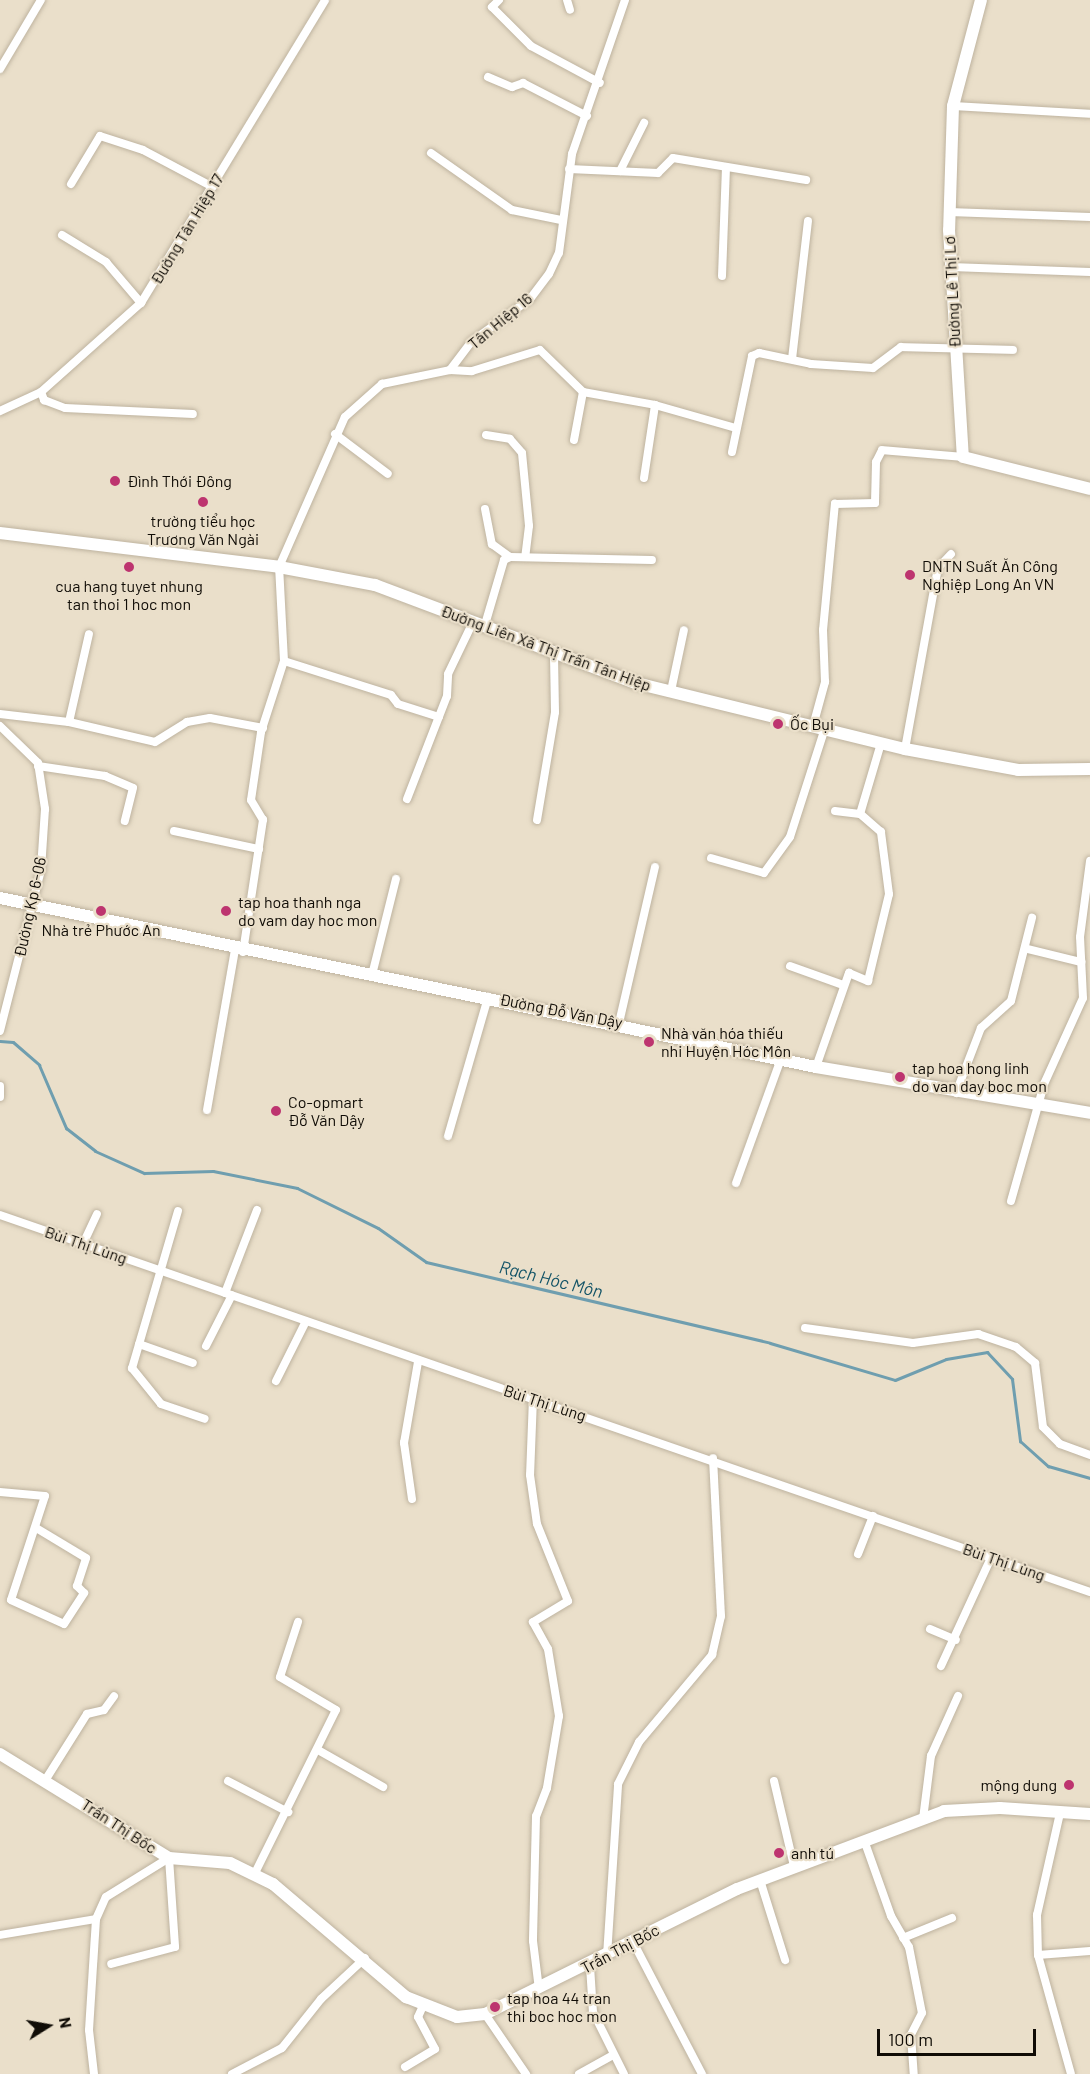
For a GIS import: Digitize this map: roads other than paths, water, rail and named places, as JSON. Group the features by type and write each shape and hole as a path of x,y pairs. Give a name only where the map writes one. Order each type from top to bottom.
{"street":[{"path":"0,69 41,0"},
{"name":"Đường Tân Hiệp 17","path":"0,411 41,392 141,303 325,0"},
{"path":"499,0 492,7 531,46 600,83"},
{"path":"567,0 570,10"},
{"name":"Tân Hiệp 16","path":"450,370 471,342 530,299 549,274 559,253 568,169 600,83 625,0"},
{"name":"Đường Lê Thị Lơ","path":"963,457 949,212 953,106 981,0"},
{"path":"488,77 512,87 523,83 587,116"},
{"path":"953,106 1090,114"},
{"path":"620,171 644,123"},
{"path":"71,184 100,136 173,164 213,187"},
{"path":"431,153 512,210 561,220"},
{"path":"568,169 658,173 673,158 806,180"},
{"path":"722,276 726,167"},
{"path":"949,212 1090,217"},
{"path":"792,359 808,221"},
{"path":"62,235 106,262 141,303"},
{"path":"951,267 1090,272"},
{"path":"732,452 752,356 873,368 901,348 956,351 1013,350"},
{"path":"207,1110 259,849 262,820 251,800 263,728 284,661 279,567 335,434 345,417 382,384 450,370 472,371 543,351 584,392 655,405 736,428"},
{"path":"41,392 44,400 65,408 193,414"},
{"path":"574,440 584,392"},
{"path":"644,478 655,405"},
{"path":"335,434 388,474"},
{"path":"486,435 510,439 522,453 530,536 525,557"},
{"path":"711,858 764,873 790,837 819,727 825,682 823,630 835,504 875,503 876,462 882,450 963,457 1090,489"},
{"path":"485,509 492,544 510,557"},
{"name":"Đường Liên Xã Thị Trấn Tân Hiệp","path":"0,533 279,567 375,585 478,626 671,691 905,749 1018,770 1090,769"},
{"path":"905,749 938,568 951,554"},
{"path":"407,799 439,717 448,674 478,626 504,560 510,557 525,557 652,560"},
{"path":"671,691 684,630"},
{"path":"69,722 88,634"},
{"path":"537,820 555,712 554,653"},
{"path":"284,661 391,695 398,704 439,717"},
{"path":"0,714 69,722 155,742 187,722 210,718 263,728"},
{"path":"0,726 38,766 105,776 133,788 125,820"},
{"path":"860,814 881,743"},
{"name":"Đường Kp 6-06","path":"0,1031 33,905 45,809 38,766"},
{"path":"816,1067 849,973 868,981 889,894 881,832 860,814 835,811"},
{"path":"174,831 259,849"},
{"path":"1011,1201 1040,1107 1083,998 1081,962 1090,861"},
{"path":"619,1023 655,867"},
{"path":"372,975 396,879"},
{"name":"Đường Đỗ Văn Dậy","path":"0,898 239,951 619,1023 816,1067 956,1093 1090,1113"},
{"path":"956,1093 981,1028 1011,1001 1028,949 1032,918"},
{"path":"1028,949 1081,962"},
{"path":"790,966 843,985"},
{"path":"448,1136 488,997"},
{"path":"736,1183 781,1059"},
{"path":"0,1086 0,1097"},
{"path":"206,1346 229,1294 257,1210"},
{"path":"178,1211 132,1368 160,1404 206,1419"},
{"path":"83,1244 97,1214"},
{"name":"Bùi Thị Lùng","path":"0,1215 162,1270 418,1362 713,1458 1090,1592"},
{"path":"276,1381 305,1323"},
{"path":"805,1329 913,1343 978,1334 1016,1347 1035,1363 1044,1427 1060,1444 1090,1455"},
{"path":"139,1344 193,1363"},
{"path":"412,1499 404,1443 418,1362"},
{"path":"533,1398 529,1452 537,1524 568,1601 533,1622 548,1649 559,1716 546,1794 536,1816 533,1941 539,1989"},
{"path":"607,1956 618,1784 639,1742 712,1654 721,1616 713,1458"},
{"path":"0,1492 45,1496 38,1529 11,1600 64,1624 84,1593 77,1586 86,1558 38,1529"},
{"path":"858,1554 873,1516"},
{"path":"942,1666 956,1640 991,1558"},
{"path":"254,1875 288,1812 336,1707 280,1677 298,1622"},
{"path":"930,1629 956,1640"},
{"path":"46,1779 87,1714 104,1710 114,1696"},
{"path":"923,1819 931,1756 958,1696"},
{"path":"318,1750 383,1787"},
{"name":"Trần Thị Bốc","path":"0,1754 46,1779 170,1858 230,1863 254,1875 423,2006 457,2017 485,2014 590,1966 633,1942 760,1880 864,1839 944,1811 1000,1808 1090,1814"},
{"path":"228,1780 288,1812"},
{"path":"774,1781 794,1866"},
{"path":"1060,1813 1037,1915 1038,1954 1071,2074"},
{"path":"864,1839 903,1938 922,2013 911,2035 914,2074"},
{"path":"94,2074 89,2030 96,1919 106,1897 170,1858 175,1947 111,1964"},
{"path":"760,1880 784,1960"},
{"path":"903,1938 952,1918"},
{"path":"0,1935 96,1919"},
{"path":"633,1942 702,2074"},
{"path":"1038,1954 1090,1951"},
{"path":"232,2074 282,2048 321,1999 365,1959"},
{"path":"590,1966 593,2012 611,2055 624,2074"},
{"path":"405,2067 435,2049 417,2017 423,2006"},
{"path":"485,2014 526,2074"},
{"path":"579,2074 611,2055"}],"waterway":[{"name":"Rạch Hóc Môn","path":"0,1041 13,1042 39,1065 66,1128 95,1151 144,1173 213,1171 297,1188 378,1228 426,1262 770,1343 895,1380 946,1359 987,1352 1012,1379 1020,1441 1048,1466 1090,1478"}],"place":[{"name":"Đình Thới Đông","path":"115,481"},
{"name":"trường tiểu học Trương Văn Ngài","path":"203,502"},
{"name":"cua hang tuyet nhung tan thoi 1 hoc mon","path":"129,567"},
{"name":"DNTN Suất Ăn Công Nghiệp Long An VN","path":"910,575"},
{"name":"Ốc Bụi","path":"778,724"},
{"name":"Nhà trẻ Phước An","path":"101,911"},
{"name":"tap hoa thanh nga do vam day hoc mon","path":"226,911"},
{"name":"Nhà văn hóa thiếu nhi Huyện Hóc Môn","path":"649,1042"},
{"name":"tap hoa hong linh do van day boc mon","path":"900,1077"},
{"name":"Co-opmart Đỗ Văn Dậy","path":"276,1111"},
{"name":"mộng dung","path":"1069,1785"},
{"name":"anh tú","path":"779,1853"},
{"name":"tap hoa 44 tran thi boc hoc mon","path":"495,2007"}]}
